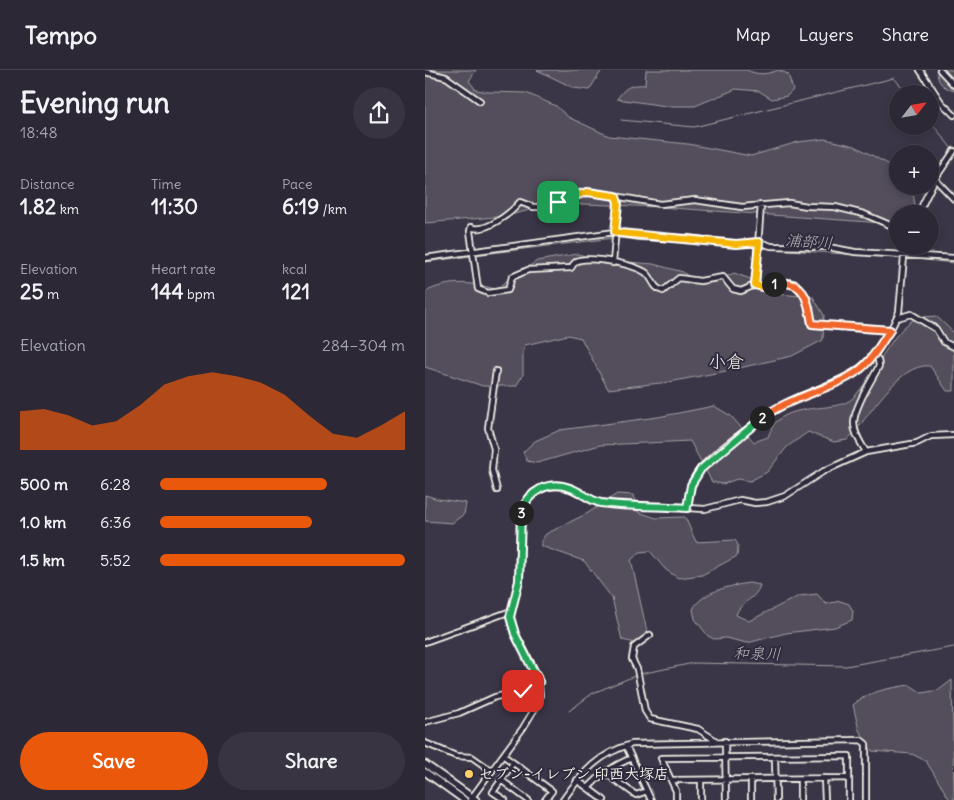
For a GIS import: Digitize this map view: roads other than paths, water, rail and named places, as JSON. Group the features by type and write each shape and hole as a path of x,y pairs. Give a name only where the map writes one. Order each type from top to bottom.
{"main road":[{"path":"425,764 473,799"},
{"path":"425,772 464,800"}],"street":[{"path":"920,70 941,102 954,115"},
{"path":"940,70 947,80 954,85"},
{"path":"425,72 446,78 480,101"},
{"path":"939,174 954,151"},
{"path":"939,184 954,199"},
{"path":"889,225 864,214 835,207 789,203 743,207 695,200 660,204 587,192 539,207 533,207 520,202 506,216 482,229 477,230 471,227 478,289 488,293 508,290 512,277 521,272 571,268 580,260 613,263 629,265 647,273 655,288 663,291 669,288 674,280 684,277 700,281 723,277 733,289 741,291 755,285 762,287 786,282 796,284 806,298 812,324 890,330"},
{"path":"613,263 618,203 616,196"},
{"path":"755,285 761,205"},
{"path":"425,258 473,250 515,247 537,241 575,239 615,232 640,237 687,238 736,244 759,242 771,246 889,253"},
{"path":"687,508 695,476 710,460 771,412 853,374 874,355 896,318 903,255"},
{"path":"916,255 954,258"},
{"path":"896,318 911,314 936,329 944,342 954,347"},
{"path":"866,452 856,435 854,422 857,409 879,366 878,360 874,355"},
{"path":"496,371 488,428 494,448 493,475 497,490"},
{"path":"473,799 537,705 540,694 539,682 511,625 511,611 519,581 521,514 527,499 539,489 552,485 570,488 599,503 705,509 740,500 755,503 767,502 785,496 838,464 866,452 917,444 931,436 954,435"},
{"path":"425,642 511,611"},
{"path":"650,635 635,647 632,659 637,669 645,712 650,719 698,729 716,741"},
{"path":"425,722 459,712 495,697 523,691 539,682"},
{"path":"563,800 577,780 603,755 626,746 650,742 863,740 866,744 866,800"},
{"path":"725,741 726,800"},
{"path":"425,743 456,756 472,757 492,771"},
{"path":"626,746 651,800"},
{"path":"504,756 552,791 545,800"},
{"path":"676,800 676,791 661,758 849,756 849,800"},
{"path":"775,757 776,800"},
{"path":"588,788 604,772 632,758"},
{"path":"505,800 493,792 513,763"},
{"path":"604,772 636,795 647,791"},
{"path":"825,778 825,800"},
{"path":"671,780 849,778"},
{"path":"751,779 751,800"},
{"path":"800,779 800,800"},
{"path":"501,780 528,800"},
{"path":"577,780 605,800"},
{"path":"701,780 701,800"}],"waterway":[{"path":"621,120 694,127 894,78 900,85"},
{"path":"939,132 953,150"},
{"name":"浦部川","path":"475,255 613,238"},
{"name":"浦部川","path":"617,238 902,258"},
{"name":"浦部川","path":"425,262 471,256"},
{"name":"浦部川","path":"906,258 954,263"},
{"name":"和泉川","path":"640,674 694,663 846,666 954,647"},
{"name":"和泉川","path":"569,711 593,693 637,675"}],"place":[{"name":"セブン-イレブン 印西大塚店","path":"469,774"}],"district":[{"name":"小倉","path":"726,362"}]}
